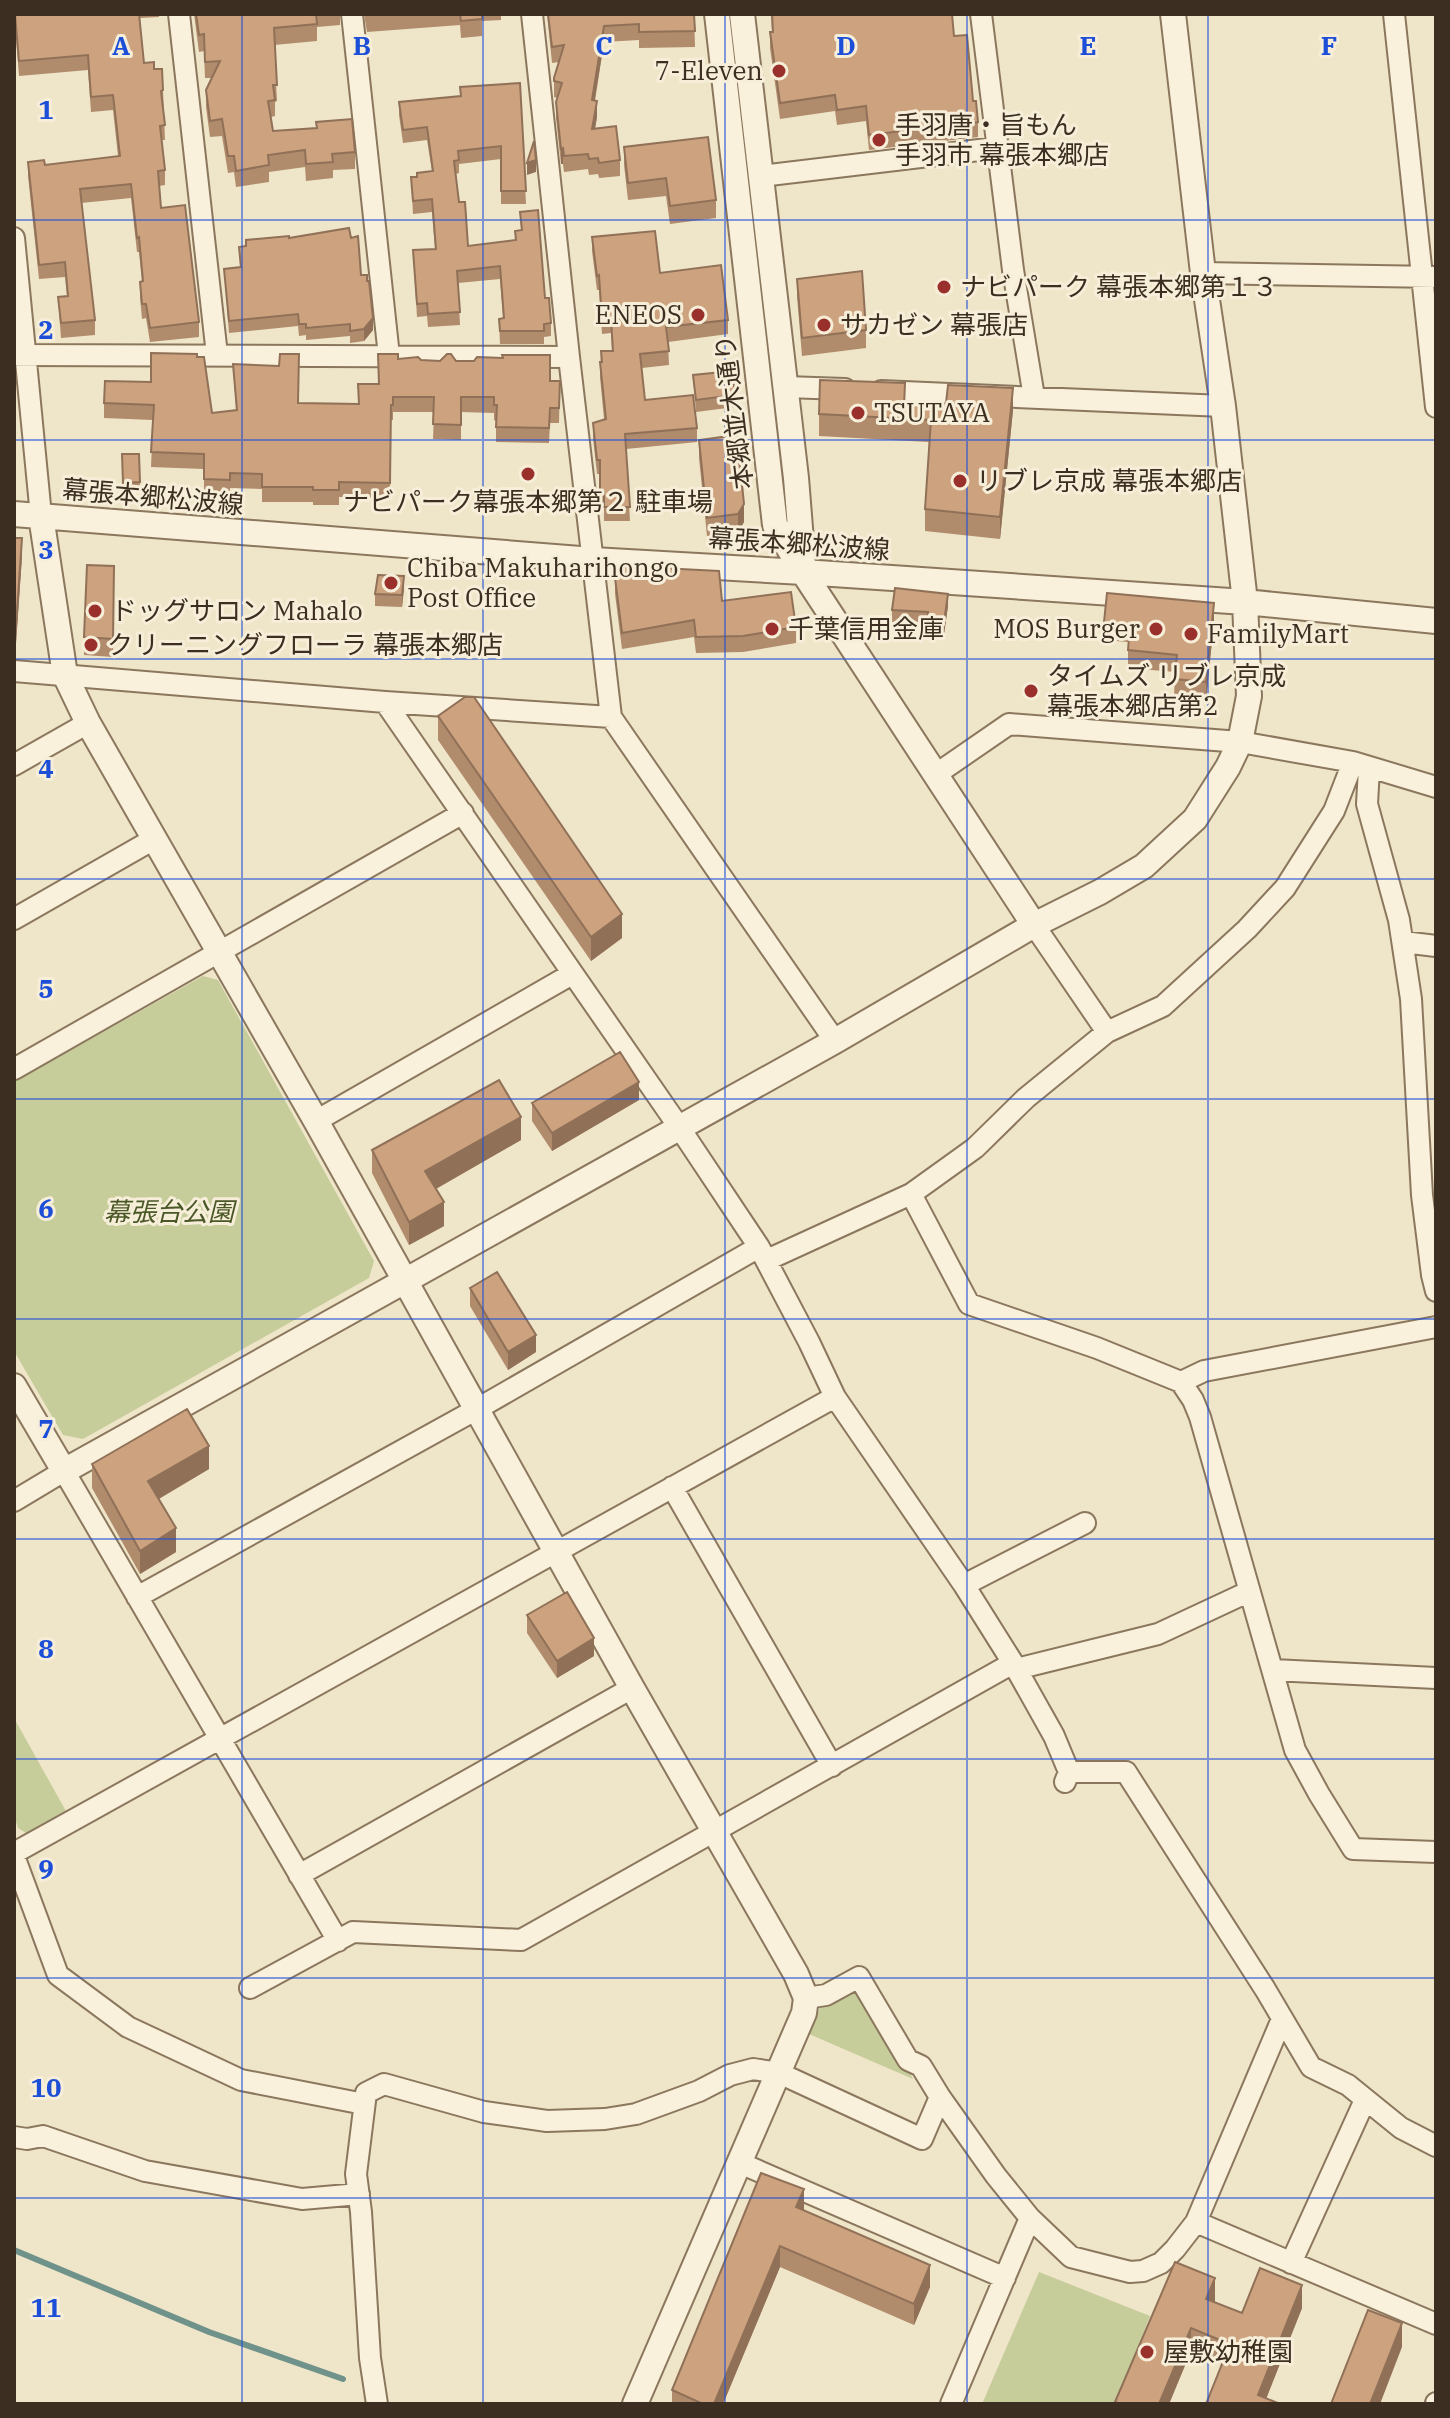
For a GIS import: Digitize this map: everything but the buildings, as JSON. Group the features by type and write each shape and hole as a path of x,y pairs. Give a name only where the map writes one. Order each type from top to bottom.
{"street":[{"path":"179,14 217,355"},
{"path":"352,14 389,356"},
{"path":"532,14 611,717 835,1041"},
{"name":"本郷並木通り","path":"717,14 775,525 803,572"},
{"name":"本郷並木通り","path":"742,14 800,512 803,572"},
{"path":"981,14 996,148 1034,397"},
{"path":"14,1501 835,1041 1034,925 1100,892 1144,866 1195,819 1240,742 1249,696 1245,602 1173,14"},
{"path":"1394,14 1429,277 1436,407"},
{"path":"761,176 996,148"},
{"path":"14,238 20,355 65,675 88,723 316,1121 632,1688 796,1974 806,1998 804,2013 779,2073 635,2404"},
{"path":"1203,273 1429,277"},
{"path":"20,355 569,357"},
{"path":"785,387 1223,406"},
{"name":"幕張本郷松波線","path":"14,514 593,560 1245,602 1436,621"},
{"path":"803,572 1107,1032"},
{"path":"14,671 385,702 611,717"},
{"path":"385,702 679,1127 763,1254 835,1397 964,1585 1014,1666 1054,1736 1067,1777 1126,1772 1311,2067 1348,2085 1401,2128 1436,2146"},
{"path":"14,765 88,723"},
{"path":"935,775 1009,724 1240,742 1361,765 1436,787"},
{"path":"1361,765 1367,804 1403,942 1411,999 1422,1195 1436,1291"},
{"path":"137,1597 763,1254 911,1194 975,1148 1026,1098 1107,1032 1163,1006 1247,929 1285,888 1361,765"},
{"path":"14,1069 463,813"},
{"path":"14,919 154,839"},
{"path":"1403,942 1436,946"},
{"path":"316,1121 572,974"},
{"path":"1415,1061 1436,1062"},
{"path":"911,1194 969,1304 1097,1348 1181,1382 1200,1417 1295,1750 1353,1849 1436,1852"},
{"path":"1181,1382 1204,1371 1436,1327"},
{"path":"14,1386 338,1941"},
{"path":"364,2104 241,2080 128,2027 58,1975 14,1855 835,1397"},
{"path":"672,1487 832,1766"},
{"path":"964,1585 1085,1523"},
{"path":"250,1988 353,1932 521,1940 1014,1666 1158,1634 1248,1592"},
{"path":"1273,1670 1436,1678"},
{"path":"299,1875 632,1688"},
{"path":"806,1998 826,1995 859,1977 908,2060 921,2066 996,2176 1030,2218 1071,2257 1130,2272 1143,2271 1161,2263 1196,2222 1282,2019"},
{"path":"377,2404 370,2358 356,2174 366,2093 384,2084 484,2112 547,2121 605,2119 636,2114 699,2091 730,2075 753,2069 779,2073 922,2139 940,2097"},
{"path":"1291,2263 1365,2100"},
{"path":"14,2137 27,2139 43,2136 145,2171 302,2199 359,2194"},
{"path":"740,2163 1005,2278"},
{"path":"951,2404 1030,2218"},
{"path":"1196,2222 1436,2324"}],"green space":[{"name":"幕張台公園","path":"203,976 218,980 374,1261 369,1278 83,1439 63,1435 14,1351 14,1082"},
{"path":"14,1718 67,1813 29,1835 18,1828 14,1815"},
{"path":"852,1988 862,1993 913,2079 809,2034 821,2005"},
{"path":"1039,2272 1150,2316 1116,2404 982,2404"}],"waterway":[{"path":"14,2250 209,2332 343,2379"}],"place":[{"name":"7-Eleven","path":"779,71"},
{"name":"手羽唐・旨もん 手羽市 幕張本郷店","path":"879,140"},
{"name":"ナビパーク 幕張本郷第１３","path":"944,287"},
{"name":"ENEOS","path":"698,315"},
{"name":"サカゼン 幕張店","path":"824,325"},
{"name":"TSUTAYA","path":"858,413"},
{"name":"ナビパーク幕張本郷第２ 駐車場","path":"528,474"},
{"name":"リブレ京成 幕張本郷店","path":"960,481"},
{"name":"Chiba Makuharihongo Post Office","path":"391,583"},
{"name":"ドッグサロン Mahalo","path":"95,611"},
{"name":"千葉信用金庫","path":"772,629"},
{"name":"MOS Burger","path":"1156,629"},
{"name":"FamilyMart","path":"1191,634"},
{"name":"クリーニングフローラ 幕張本郷店","path":"91,645"},
{"name":"タイムズ リブレ京成 幕張本郷店第2","path":"1031,691"},
{"name":"屋敷幼稚園","path":"1147,2352"}]}
